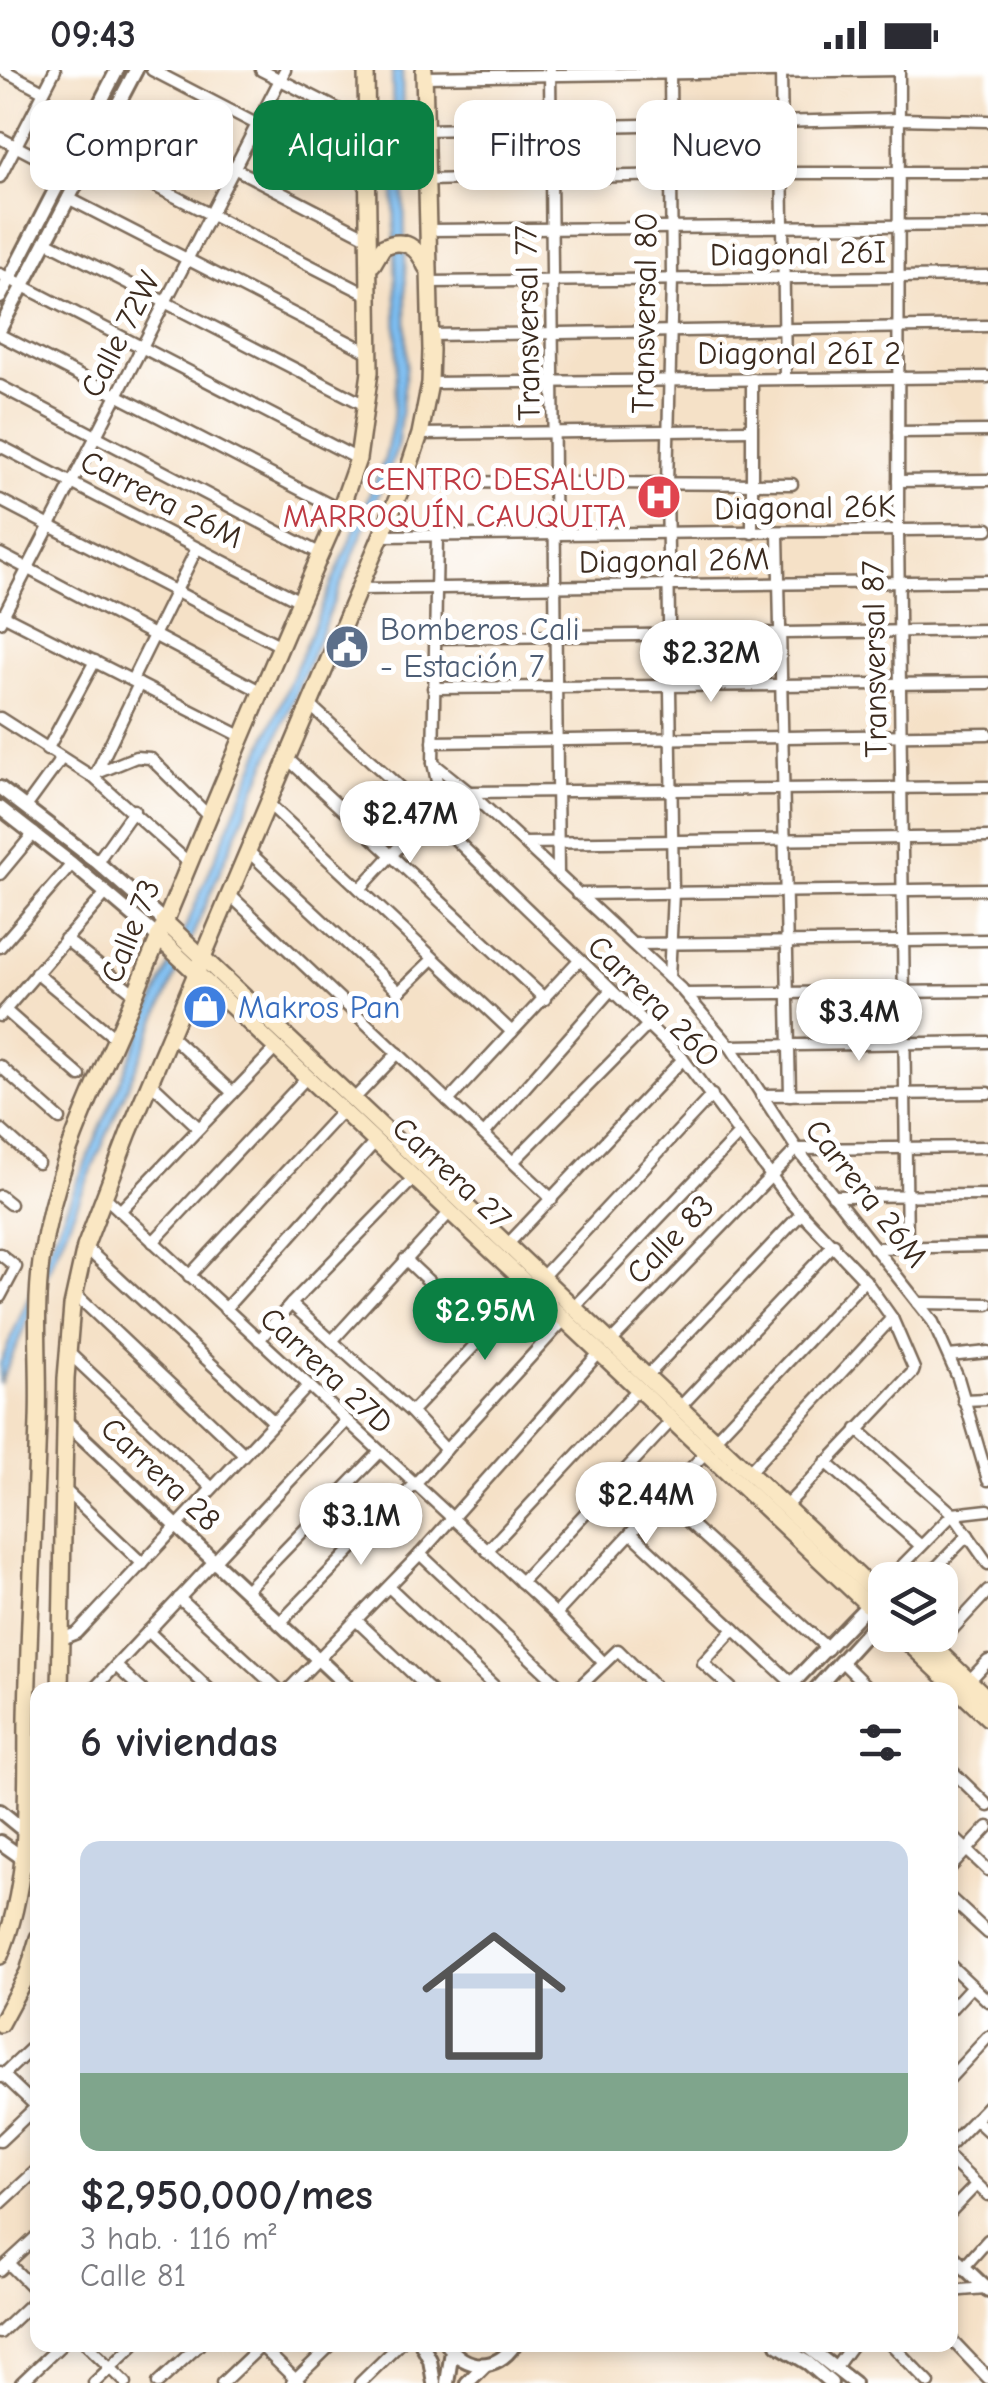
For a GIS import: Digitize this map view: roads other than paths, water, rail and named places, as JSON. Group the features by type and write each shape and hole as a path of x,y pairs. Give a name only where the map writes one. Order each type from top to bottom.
{"main road":[{"name":"Calle 73","path":"366,70 367,100"},
{"path":"424,74 424,100"},
{"name":"Calle 73","path":"30,1682 38,1307 46,1229 65,1154 134,994 167,935 207,814 340,510 358,459 368,406 370,273 376,242 369,190"},
{"path":"60,1682 67,1352 85,1247 172,1036 196,960 231,896 382,536 420,434 430,383 425,190"},
{"path":"376,242 397,242 416,249 428,276"},
{"path":"167,935 196,960"},
{"name":"Carrera 27","path":"196,960 277,1047 308,1076 349,1104 376,1141 450,1211 570,1313 868,1595"},
{"name":"Carrera 27","path":"196,960 349,1104 508,1244 536,1282"},
{"name":"Carrera 27","path":"710,1446 748,1472 868,1594"},
{"path":"33,1542 37,1552 48,1556 62,1546"},
{"path":"30,1594 36,1583 48,1581 58,1588 62,1601"},
{"path":"918,1652 950,1682"},
{"path":"938,1652 988,1699"},
{"path":"958,1690 988,1718"},
{"path":"0,1956 30,1840"},
{"path":"0,2024 30,1970"}],"street":[{"path":"3,70 44,91"},
{"path":"0,177 56,70"},
{"path":"100,100 116,70"},
{"path":"120,100 136,70"},
{"path":"152,70 253,123"},
{"path":"261,70 282,75 325,100"},
{"path":"424,74 899,70"},
{"name":"Transversal 87","path":"899,70 898,582 906,1248"},
{"name":"Transversal 80","path":"669,100 670,71"},
{"path":"781,71 782,100"},
{"name":"Transversal 77","path":"550,72 550,100"},
{"name":"Calle 72W","path":"269,100 282,75"},
{"path":"797,122 988,121"},
{"name":"Calle 72W","path":"1,617 253,131"},
{"path":"0,138 30,153"},
{"path":"234,169 376,242"},
{"path":"797,173 988,173"},
{"path":"0,297 5,276 53,190"},
{"path":"72,190 0,332 340,510"},
{"path":"162,190 371,297"},
{"name":"Transversal 77","path":"551,190 558,875"},
{"name":"Transversal 80","path":"669,978 673,892 667,485 671,190"},
{"path":"782,190 786,378"},
{"path":"68,198 371,353"},
{"path":"426,230 988,225"},
{"path":"46,241 368,406"},
{"path":"5,276 358,459"},
{"name":"Diagonal 26I","path":"428,276 552,281 988,276"},
{"path":"431,335 988,326"},
{"name":"Diagonal 26I 2","path":"430,383 988,378"},
{"path":"752,380 752,534"},
{"path":"0,386 321,554"},
{"path":"420,434 750,430"},
{"path":"898,432 988,431"},
{"name":"Carrera 26M","path":"0,446 298,600"},
{"path":"898,480 988,480"},
{"path":"404,482 792,484"},
{"path":"0,500 280,645"},
{"name":"Diagonal 26K","path":"382,536 988,529"},
{"path":"778,533 790,1095"},
{"path":"360,889 429,815 440,791 433,763 437,536"},
{"path":"95,775 154,636 197,548"},
{"path":"0,554 260,691"},
{"name":"Diagonal 26M","path":"360,589 988,581"},
{"path":"1,617 242,736"},
{"path":"434,638 988,630"},
{"path":"48,750 94,661"},
{"path":"433,688 988,683"},
{"name":"Carrera 26O","path":"310,706 683,1060 802,1213 865,1280 892,1318 914,1368 858,1429"},
{"path":"0,718 61,759 95,775 188,862"},
{"path":"433,742 988,734"},
{"path":"95,775 144,756 150,758 207,814"},
{"path":"26,807 61,759"},
{"path":"288,760 545,999"},
{"name":"Carrera 26M","path":"433,763 686,994 730,1046 797,1149 933,1322 983,1450 988,1480"},
{"path":"469,792 988,787"},
{"path":"0,788 97,862 167,935"},
{"path":"270,804 512,1032"},
{"path":"0,808 106,893 167,935"},
{"path":"97,862 134,810"},
{"path":"0,874 34,833"},
{"path":"523,844 988,837"},
{"path":"249,852 399,992 433,960"},
{"path":"0,947 72,864"},
{"path":"576,894 988,889"},
{"path":"80,1076 3,1013 106,893"},
{"path":"231,896 552,1199"},
{"path":"65,939 134,994"},
{"path":"632,944 988,940"},
{"path":"448,1101 578,960"},
{"path":"36,974 115,1038"},
{"path":"686,994 988,991"},
{"path":"484,1134 609,992"},
{"path":"513,1162 647,1026"},
{"path":"172,1036 233,1093"},
{"path":"730,1046 988,1042"},
{"path":"120,1211 277,1047"},
{"path":"189,1276 398,1053"},
{"path":"508,1244 683,1060"},
{"path":"0,1066 60,1119"},
{"path":"153,1242 308,1076"},
{"path":"150,1083 199,1128"},
{"path":"761,1095 988,1092"},
{"path":"411,1412 712,1095"},
{"path":"0,1128 38,1164"},
{"path":"280,1624 740,1134"},
{"path":"225,1309 376,1141"},
{"path":"797,1149 988,1147"},
{"name":"Calle 83","path":"296,1682 420,1554 606,1347 797,1149"},
{"path":"259,1340 415,1177"},
{"path":"832,1196 988,1195"},
{"name":"Carrera 27D","path":"104,1196 556,1614 604,1663"},
{"path":"332,1341 450,1211"},
{"path":"486,1550 802,1213"},
{"path":"521,1582 834,1244"},
{"path":"874,1248 988,1246"},
{"path":"85,1247 274,1422"},
{"path":"0,1254 16,1267 0,1297"},
{"path":"405,1260 485,1334"},
{"path":"556,1614 865,1280"},
{"path":"74,1294 244,1454"},
{"path":"918,1303 988,1304"},
{"path":"290,1304 411,1412 446,1450"},
{"path":"748,1472 892,1318"},
{"path":"67,1352 212,1488"},
{"path":"948,1356 988,1352"},
{"path":"62,1639 76,1636 308,1386"},
{"path":"964,1400 988,1399"},
{"name":"Carrera 28","path":"64,1420 343,1682"},
{"path":"101,1682 346,1421"},
{"path":"785,1507 858,1429 953,1514 988,1564"},
{"path":"245,1591 380,1452"},
{"path":"826,1462 921,1546"},
{"path":"62,1487 143,1564"},
{"path":"662,1499 828,1649"},
{"path":"909,1562 953,1514 988,1510"},
{"path":"631,1533 784,1682"},
{"path":"942,1562 968,1536"},
{"path":"420,1554 556,1682"},
{"path":"389,1587 490,1682"},
{"path":"958,1623 988,1591"},
{"path":"178,1598 271,1682"},
{"path":"794,1682 868,1613"},
{"path":"823,1682 868,1620"},
{"path":"356,1621 421,1682"},
{"path":"724,1682 703,1662 734,1629"},
{"path":"148,1631 202,1682"},
{"path":"584,1682 618,1650 646,1682"},
{"path":"969,1681 988,1661"},
{"path":"841,1662 862,1682"},
{"path":"116,1666 133,1682"},
{"path":"958,1777 988,1806"},
{"path":"0,1811 30,1836"},
{"path":"958,1860 988,1827"},
{"path":"958,1842 988,1870"},
{"path":"1,1846 30,1863"},
{"path":"958,1905 988,1933"},
{"path":"0,1920 15,1907"},
{"path":"958,1973 988,2001"},
{"path":"958,2001 972,1986"},
{"path":"958,2069 988,2037"},
{"path":"30,2049 1,2075 30,2100"},
{"path":"958,2137 988,2106"},
{"path":"0,2142 30,2113"},
{"path":"975,2120 988,2132"},
{"path":"958,2167 988,2195"},
{"path":"0,2204 30,2176"},
{"path":"958,2203 976,2184"},
{"path":"964,2266 988,2240"},
{"path":"30,2243 4,2267 30,2288"},
{"path":"958,2261 987,2289"},
{"path":"958,2291 987,2289"},
{"path":"0,2332 30,2303"},
{"path":"958,2346 988,2378"},
{"path":"21,2383 54,2352"},
{"path":"94,2352 126,2383"},
{"path":"94,2383 127,2352"},
{"path":"158,2383 191,2352"},
{"path":"222,2383 254,2352"},
{"path":"268,2352 296,2382 324,2352"},
{"path":"360,2383 392,2352"},
{"path":"425,2352 434,2383"},
{"path":"448,2383 450,2352"},
{"path":"455,2352 466,2362 486,2365"},
{"path":"467,2383 508,2352"},
{"path":"788,2352 832,2383"},
{"path":"815,2352 854,2383"},
{"path":"836,2366 847,2352"},
{"path":"899,2352 928,2383"}],"water":[{"path":"392,70 402,70 403,100 393,100"},
{"path":"394,190 404,190 407,362 397,449 0,1384 0,1364 385,458 393,420 397,359"}],"place":[{"name":"CENTRO DESALUD MARROQUÍN CAUQUITA","path":"659,497"},
{"name":"Bomberos Cali - Estación 7","path":"347,647"},
{"name":"Makros Pan","path":"205,1007"}]}
